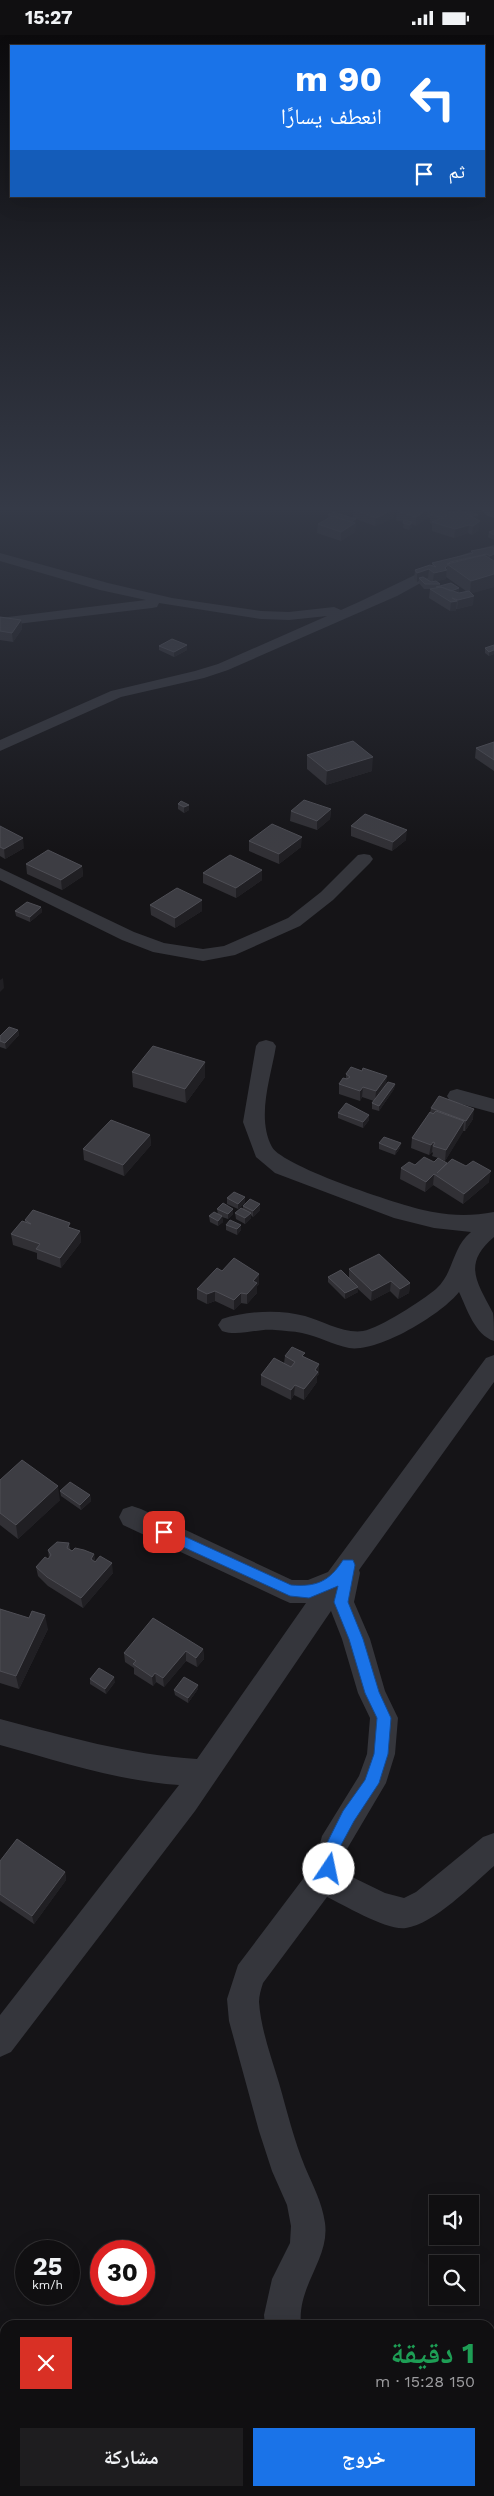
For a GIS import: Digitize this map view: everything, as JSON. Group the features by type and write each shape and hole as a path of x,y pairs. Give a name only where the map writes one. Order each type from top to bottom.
{"street":[{"path":"297,623 306,631"},
{"path":"0,746 116,695 199,675 252,655 323,623"},
{"path":"0,873 128,936 160,948 203,955 228,951 294,922 327,896 364,859"},
{"path":"266,1046 253,1122 263,1152 283,1168 402,1213 434,1220 471,1224 494,1220"},
{"path":"457,1096 494,1106"},
{"path":"230,1325 265,1320 302,1324 349,1339 362,1340 420,1312 445,1294 462,1272 465,1256 476,1240 494,1225"},
{"path":"462,1272 480,1313 494,1332"},
{"path":"0,2041 205,1773 343,1572 494,1364"},
{"path":"132,1517 290,1591 309,1592 343,1572"},
{"path":"282,2320 290,2279 307,2246 308,2226 304,2203 289,2171 276,2131 245,2021 243,1999 249,1976 329,1869 333,1846 349,1816 371,1783 381,1754 384,1718 372,1693 356,1639 341,1602 343,1572"},
{"path":"0,1732 101,1759 158,1770 205,1773"},
{"path":"329,1869 337,1886 382,1908 406,1913 427,1903 494,1847"}],"building":[{"path":"0,623 19,623 12,633 0,631"},
{"path":"172,639 187,645 174,652 159,646"},
{"path":"494,645 494,650 489,652 485,648"},
{"path":"353,741 373,757 327,771 307,755"},
{"path":"494,742 494,760 476,748"},
{"path":"304,800 331,809 317,821 291,811"},
{"path":"181,801 189,805 184,807 178,804"},
{"path":"365,814 407,830 393,842 351,826"},
{"path":"272,824 302,837 279,854 249,841"},
{"path":"0,826 23,838 4,849 0,847"},
{"path":"48,850 82,866 61,880 26,864"},
{"path":"230,855 262,870 236,888 203,873"},
{"path":"177,888 202,900 175,918 150,905"},
{"path":"27,902 41,907 30,917 15,911"},
{"path":"9,1027 18,1030 5,1043 0,1041 0,1036"},
{"path":"153,1046 205,1062 185,1089 132,1072"},
{"path":"351,1067 362,1071 363,1068 387,1076 376,1091 363,1087 360,1091 339,1084 343,1078 347,1079 350,1077 346,1074"},
{"path":"388,1082 395,1084 379,1106 372,1103"},
{"path":"439,1096 474,1109 466,1121 431,1108"},
{"path":"346,1103 369,1115 363,1122 338,1113"},
{"path":"436,1111 464,1121 446,1150 433,1146 435,1143 433,1142 431,1145 412,1138 430,1112 433,1114"},
{"path":"111,1120 150,1135 123,1165 83,1149"},
{"path":"384,1137 401,1143 396,1150 379,1143"},
{"path":"424,1157 434,1162 438,1158 447,1163 437,1173 452,1159 466,1166 473,1161 491,1171 464,1194 434,1174 426,1182 401,1168 409,1162 415,1165"},
{"path":"234,1192 245,1197 238,1204 227,1198"},
{"path":"250,1199 260,1204 253,1211 243,1206"},
{"path":"223,1203 233,1209 228,1214 217,1209"},
{"path":"241,1208 251,1213 245,1218 235,1213"},
{"path":"33,1210 70,1223 68,1227 80,1231 60,1258 36,1249 40,1244 11,1234 22,1221 31,1224 25,1220"},
{"path":"214,1212 222,1216 218,1221 209,1216"},
{"path":"230,1220 241,1225 237,1229 226,1225"},
{"path":"379,1254 410,1283 400,1289 391,1281 372,1291 349,1269"},
{"path":"234,1258 259,1274 253,1281 257,1283 247,1294 241,1293 234,1300 215,1291 207,1294 197,1289 217,1268 222,1271"},
{"path":"341,1270 358,1287 345,1293 328,1277"},
{"path":"292,1347 305,1353 302,1356 319,1364 315,1370 318,1372 304,1389 295,1385 291,1390 261,1375 274,1358 291,1367 295,1362 285,1356"},
{"path":"22,1460 58,1486 16,1525 0,1513 0,1480"},
{"path":"70,1482 90,1495 80,1505 60,1491"},
{"path":"57,1542 69,1543 67,1548 72,1551 75,1548 94,1554 91,1559 95,1562 100,1556 112,1563 81,1598 47,1577 36,1567 45,1557 48,1559 51,1555 48,1550"},
{"path":"0,1609 29,1618 32,1611 45,1615 16,1676 0,1671"},
{"path":"153,1618 203,1649 196,1658 186,1651 163,1678 155,1673 152,1677 133,1664 136,1661 124,1653"},
{"path":"99,1668 114,1677 105,1689 90,1679"},
{"path":"184,1677 198,1685 188,1698 174,1690"},
{"path":"17,1839 65,1872 32,1916 0,1894 0,1861"}],"route":[{"path":"164,1532 290,1591 309,1592 324,1586 338,1579 348,1565 341,1602 356,1639 372,1693 384,1718 381,1754 371,1783 349,1816 333,1846 329,1869"}]}
